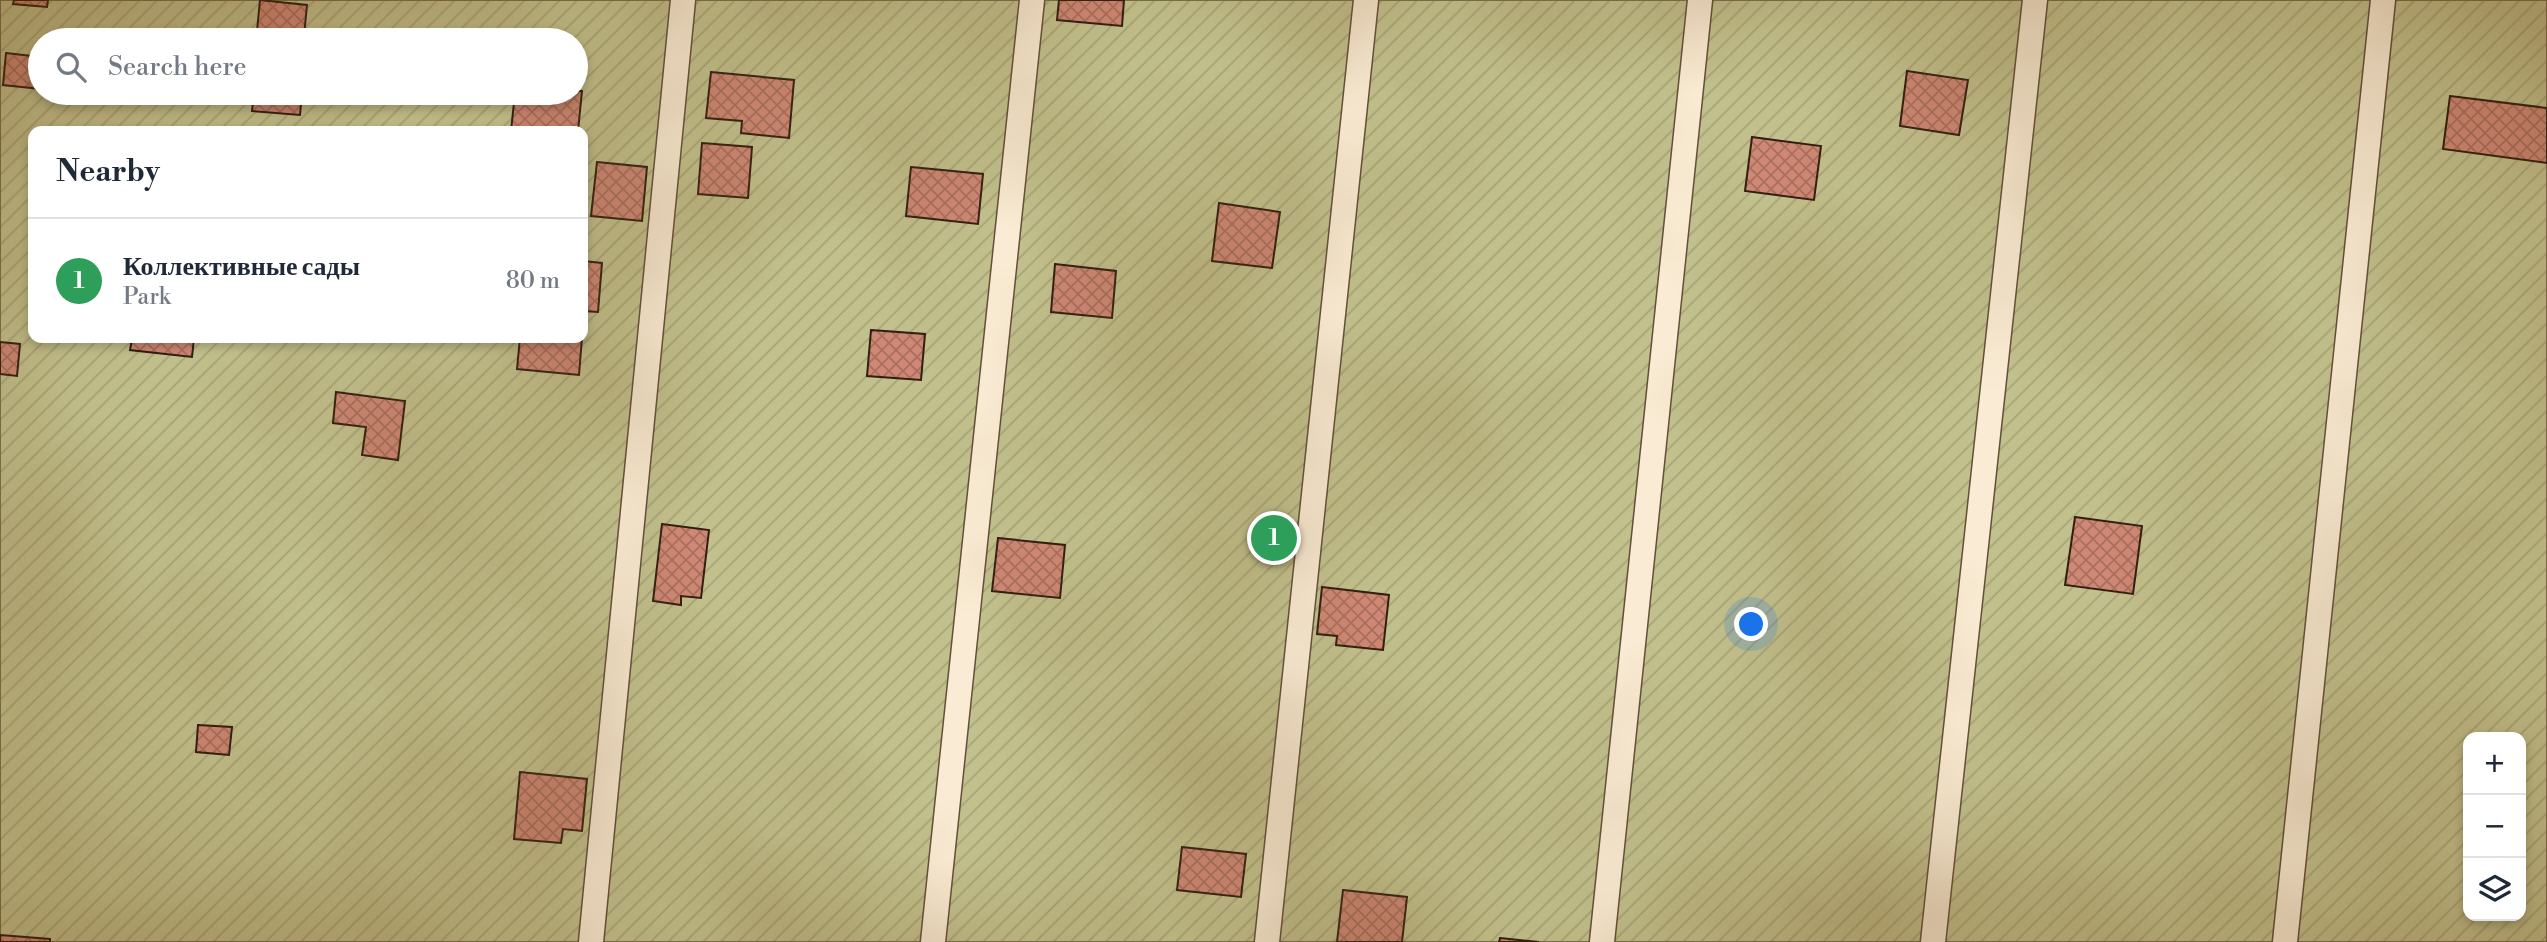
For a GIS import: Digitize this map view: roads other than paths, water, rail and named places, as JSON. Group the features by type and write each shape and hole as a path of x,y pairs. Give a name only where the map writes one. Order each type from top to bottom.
{"lane":[{"path":"591,942 682,0"},
{"path":"933,942 1032,0"},
{"path":"1267,942 1366,0"},
{"path":"1602,942 1700,0"},
{"path":"1933,942 2035,0"},
{"path":"2285,942 2383,0"}],"place":[{"name":"Коллективные сады","path":"1274,538"}]}
